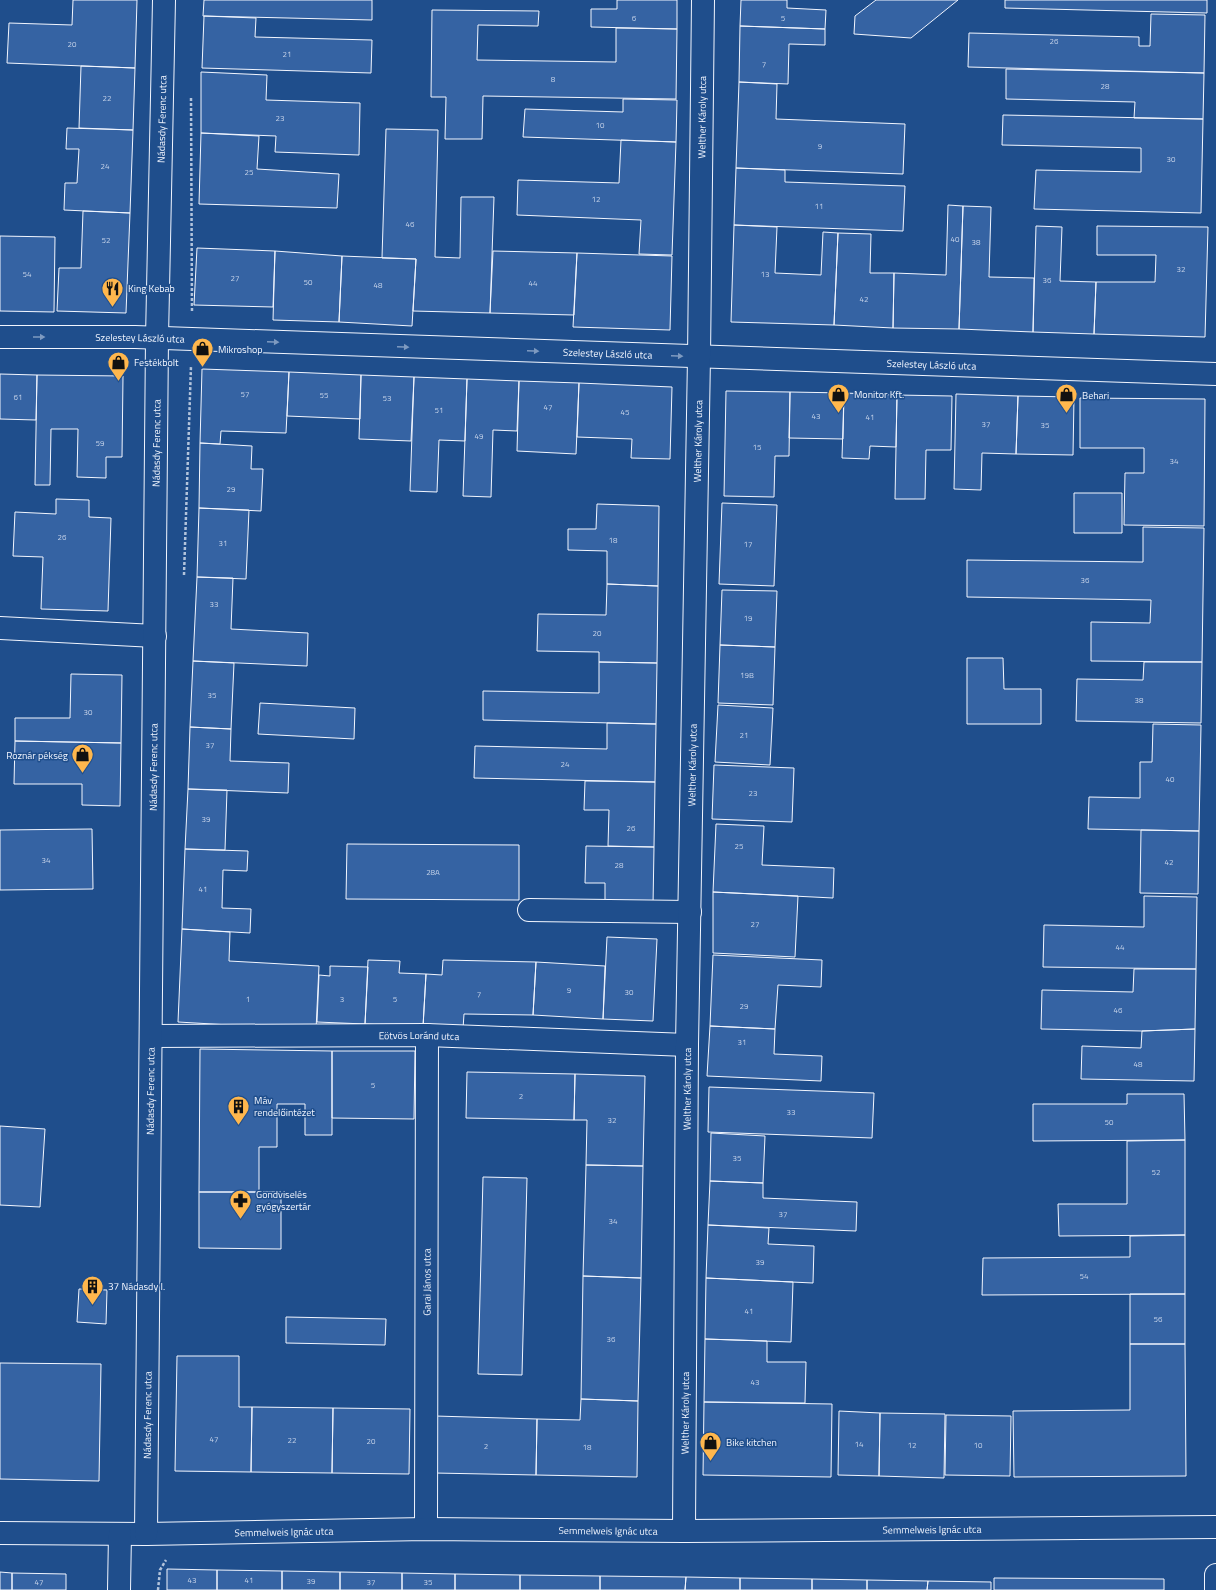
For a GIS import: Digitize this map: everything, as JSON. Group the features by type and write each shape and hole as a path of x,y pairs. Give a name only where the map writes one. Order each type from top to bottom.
{"street":[{"name":"Nádasdy Ferenc utca","path":"146,1534 152,1036 157,338 164,0"},
{"name":"Welther Károly utca","path":"684,1531 687,1045 700,357 703,0"},
{"name":"Szelestey László utca","path":"0,337 157,338 1216,374"},
{"path":"0,628 155,636"},
{"path":"529,910 690,912"},
{"name":"Eötvös Loránd utca","path":"152,1036 427,1035 687,1045"},
{"name":"Garai János utca","path":"426,1529 427,1035"},
{"name":"Semmelweis Ignác utca","path":"0,1533 146,1534 426,1529 684,1531 1216,1527"},
{"path":"119,1590 120,1534"},
{"path":"1216,1575 1216,1590"}],"building":[{"path":"73,0 137,0 135,68 7,63 9,23 72,25"},
{"path":"204,0 372,0 372,20 203,16"},
{"path":"617,0 677,0 677,29 591,27 591,9 617,9"},
{"path":"741,0 787,0 787,8 826,10 825,29 740,26"},
{"path":"876,0 958,0 911,38 854,34 855,16"},
{"path":"1005,0 1207,0 1207,13 1005,8"},
{"path":"432,10 539,11 538,26 478,25 477,60 616,62 616,28 677,29 676,99 483,96 482,139 445,139 446,97 431,97"},
{"path":"1151,14 1205,15 1204,73 968,67 969,33 1139,37 1139,46 1150,46"},
{"path":"204,16 256,18 255,37 372,40 371,73 202,68"},
{"path":"740,26 825,29 825,45 789,44 788,84 739,82"},
{"path":"81,66 135,68 133,130 79,128"},
{"path":"1006,69 1204,73 1203,119 1134,118 1135,102 1006,99"},
{"path":"201,72 267,75 266,100 360,103 359,155 275,152 276,136 201,133"},
{"path":"739,82 777,84 776,119 905,124 903,174 736,168"},
{"path":"623,99 677,100 676,142 523,137 525,109 623,112"},
{"path":"1003,115 1203,119 1201,213 1034,209 1036,170 1141,172 1141,148 1002,145"},
{"path":"67,128 133,130 130,213 64,210 65,183 77,183 79,149 66,149"},
{"path":"386,129 438,130 435,257 460,258 461,197 494,197 490,313 413,311 416,259 382,258"},
{"path":"201,133 259,136 257,169 339,174 337,208 199,204"},
{"path":"621,140 676,142 672,255 639,254 641,220 517,215 518,180 619,183"},
{"path":"736,168 785,170 785,182 905,186 903,231 734,225"},
{"path":"948,205 963,206 959,329 893,328 894,273 946,275"},
{"path":"963,206 991,207 989,277 1034,278 1033,332 959,329"},
{"path":"83,211 130,213 126,313 57,311 59,268 81,268"},
{"path":"734,225 777,227 775,273 821,275 823,232 838,233 834,325 731,322"},
{"path":"1036,226 1062,227 1060,281 1096,282 1094,334 1033,332"},
{"path":"1097,226 1208,227 1205,337 1094,334 1096,282 1155,282 1156,255 1097,255"},
{"path":"838,233 871,234 870,273 894,273 893,328 834,325"},
{"path":"0,236 55,237 54,312 0,311"},
{"path":"197,248 275,251 273,307 194,305"},
{"path":"275,251 342,256 339,322 273,320"},
{"path":"493,251 577,253 574,315 490,313"},
{"path":"577,253 672,256 670,330 573,327"},
{"path":"342,256 416,259 412,326 339,322"},
{"path":"202,369 289,372 286,433 221,431 220,444 200,443"},
{"path":"289,372 361,375 360,419 287,416"},
{"path":"0,374 37,375 36,420 0,419"},
{"path":"37,375 123,376 122,457 106,457 106,478 77,477 78,429 51,429 50,485 35,485"},
{"path":"361,375 414,377 411,441 359,439"},
{"path":"414,377 467,379 465,441 439,440 437,492 410,491"},
{"path":"467,379 519,381 517,431 493,430 491,497 463,496"},
{"path":"519,381 579,383 576,454 517,451"},
{"path":"579,383 672,387 670,459 631,458 632,439 577,437"},
{"path":"726,391 790,392 789,456 775,456 774,497 724,496"},
{"path":"790,392 844,393 843,439 789,438"},
{"path":"844,393 897,395 896,447 870,446 869,459 842,458"},
{"path":"956,394 1018,396 1016,454 982,453 981,490 954,489"},
{"path":"897,395 952,396 951,450 926,450 925,499 895,499"},
{"path":"1018,396 1074,397 1073,455 1016,454"},
{"path":"1080,398 1205,399 1204,526 1124,525 1125,473 1144,473 1144,448 1080,448"},
{"path":"200,443 252,446 251,469 263,469 261,511 199,508"},
{"path":"1074,493 1122,493 1122,533 1074,533"},
{"path":"56,499 89,500 89,517 111,518 108,611 41,609 43,557 13,556 15,512 56,514"},
{"path":"722,503 777,505 774,586 719,584"},
{"path":"597,504 659,506 658,586 607,584 607,551 568,550 568,529 596,529"},
{"path":"199,508 249,510 246,579 197,577"},
{"path":"1143,527 1204,528 1202,662 1091,661 1091,622 1150,623 1151,600 967,597 967,560 1143,562"},
{"path":"197,577 233,578 231,629 308,633 307,666 193,661"},
{"path":"607,584 658,586 657,663 599,662 599,652 537,651 538,614 606,615"},
{"path":"722,590 777,591 775,647 720,645"},
{"path":"720,645 775,647 773,705 718,703"},
{"path":"967,658 1003,658 1004,689 1041,689 1041,724 967,724"},
{"path":"193,661 234,663 231,729 190,727"},
{"path":"599,662 657,663 656,724 483,720 483,691 599,693"},
{"path":"1144,662 1202,662 1201,723 1076,721 1077,679 1143,680"},
{"path":"71,674 122,675 121,743 15,741 15,718 70,718"},
{"path":"260,703 355,708 354,739 258,734"},
{"path":"718,705 773,708 770,765 715,762"},
{"path":"607,723 656,724 655,782 474,778 475,746 607,749"},
{"path":"1153,724 1201,725 1199,831 1088,829 1089,797 1140,798 1140,762 1152,762"},
{"path":"190,727 231,729 230,761 289,763 288,793 188,789"},
{"path":"15,741 121,743 120,806 82,805 82,784 14,784"},
{"path":"714,765 794,768 792,822 712,819"},
{"path":"585,781 655,782 654,847 608,846 609,810 584,810"},
{"path":"188,789 227,790 225,850 185,849"},
{"path":"716,824 764,826 762,865 834,868 833,898 713,892"},
{"path":"92,829 93,889 0,890 0,830"},
{"path":"1141,830 1199,831 1198,894 1140,893"},
{"path":"347,844 519,845 519,900 346,899"},
{"path":"586,846 654,847 653,905 605,904 605,883 585,883"},
{"path":"185,849 248,851 247,871 223,870 222,908 251,909 250,933 182,929"},
{"path":"713,892 798,896 795,957 713,953"},
{"path":"1144,896 1197,897 1196,969 1043,967 1044,925 1144,927"},
{"path":"182,929 230,932 229,961 319,966 316,1030 178,1022"},
{"path":"607,937 657,939 653,1021 603,1019"},
{"path":"713,955 822,960 821,987 778,985 775,1029 710,1026"},
{"path":"368,960 400,961 399,973 426,974 423,1027 365,1024"},
{"path":"443,960 536,962 533,1015 464,1014 463,1029 423,1027 426,974 442,975"},
{"path":"536,962 605,966 603,1019 533,1015"},
{"path":"330,966 368,967 365,1024 317,1022 319,975 330,976"},
{"path":"1134,969 1196,969 1195,1029 1142,1031 1041,1029 1042,990 1133,992"},
{"path":"710,1026 775,1029 774,1054 822,1056 821,1081 707,1076"},
{"path":"1195,1029 1194,1081 1081,1079 1082,1046 1141,1048 1142,1031"},
{"name":"Máv rendelőintézet","path":"200,1049 332,1051 332,1135 305,1135 305,1104 277,1104 277,1147 259,1147 259,1192 199,1192"},
{"path":"332,1051 415,1051 414,1119 332,1118"},
{"path":"467,1072 575,1074 574,1120 466,1118"},
{"path":"575,1074 645,1076 643,1166 586,1165 587,1120 574,1120"},
{"path":"709,1087 874,1093 872,1138 708,1132"},
{"path":"1127,1094 1184,1094 1185,1140 1033,1141 1033,1104 1127,1104"},
{"path":"0,1126 45,1129 40,1207 0,1205"},
{"path":"711,1133 765,1136 763,1183 710,1181"},
{"path":"1185,1140 1185,1235 1059,1236 1058,1204 1127,1204 1127,1141"},
{"path":"586,1165 643,1166 641,1278 583,1276"},
{"path":"483,1177 527,1178 522,1375 478,1374"},
{"path":"710,1181 763,1183 763,1198 857,1202 856,1231 708,1225"},
{"name":"Gondviselés gyógyszertár","path":"199,1192 281,1192 281,1249 199,1248"},
{"path":"708,1225 769,1228 768,1244 814,1246 813,1283 706,1278"},
{"path":"1185,1235 1185,1294 982,1295 983,1258 1130,1257 1130,1236"},
{"path":"583,1276 641,1278 638,1401 581,1399"},
{"path":"706,1278 793,1282 791,1342 705,1339"},
{"name":"37 Nádasdy I.","path":"79,1289 107,1290 106,1324 77,1322"},
{"path":"1130,1294 1185,1294 1185,1344 1130,1344"},
{"path":"286,1317 386,1319 385,1345 286,1343"},
{"path":"705,1339 767,1341 767,1362 806,1362 805,1403 704,1402"},
{"path":"1130,1344 1185,1344 1186,1476 1014,1477 1013,1411 1130,1410"},
{"path":"177,1356 239,1356 239,1407 252,1407 251,1472 175,1471"},
{"path":"0,1363 101,1364 99,1481 0,1479"},
{"path":"581,1399 638,1401 637,1477 536,1475 537,1419 580,1420"},
{"path":"704,1402 832,1404 831,1477 703,1475"},
{"path":"252,1407 333,1408 332,1473 251,1472"},
{"path":"333,1408 410,1409 409,1474 332,1473"},
{"path":"839,1411 880,1413 879,1476 838,1475"},
{"path":"880,1413 945,1414 944,1478 879,1476"},
{"path":"946,1415 1011,1416 1010,1476 945,1475"},
{"path":"435,1416 537,1419 536,1475 434,1473"},
{"path":"167,1569 217,1570 217,1590 167,1590"},
{"path":"217,1570 282,1571 282,1590 217,1590"},
{"path":"282,1571 340,1572 340,1590 282,1590"},
{"path":"0,1572 12,1573 12,1590 0,1590"},
{"path":"340,1572 402,1573 402,1590 340,1590"},
{"path":"12,1573 66,1574 66,1590 12,1590"},
{"path":"402,1573 455,1574 455,1590 402,1590"},
{"path":"455,1574 520,1575 520,1590 455,1590"},
{"path":"520,1575 600,1576 600,1590 520,1590"},
{"path":"600,1576 686,1577 685,1590 600,1590"},
{"path":"686,1577 740,1578 740,1590 685,1590"},
{"path":"740,1578 812,1579 812,1590 740,1590"},
{"path":"994,1578 1164,1579 1164,1590 994,1590"},
{"path":"812,1579 867,1580 867,1590 812,1590"},
{"path":"867,1580 928,1581 927,1590 867,1590"},
{"path":"928,1581 991,1582 991,1590 927,1590"}],"place":[{"name":"King Kebab","path":"113,308"},
{"name":"Mikroshop","path":"202,368"},
{"name":"Festékbolt","path":"118,382"},
{"name":"Monitor Kft.","path":"839,414"},
{"name":"Behari","path":"1066,414"},
{"name":"Roznár pékség","path":"83,774"},
{"name":"Máv rendelőintézet","path":"238,1126"},
{"name":"Gondviselés gyógyszertár","path":"240,1220"},
{"name":"37 Nádasdy I.","path":"92,1306"},
{"name":"Bike kitchen","path":"710,1462"}]}
